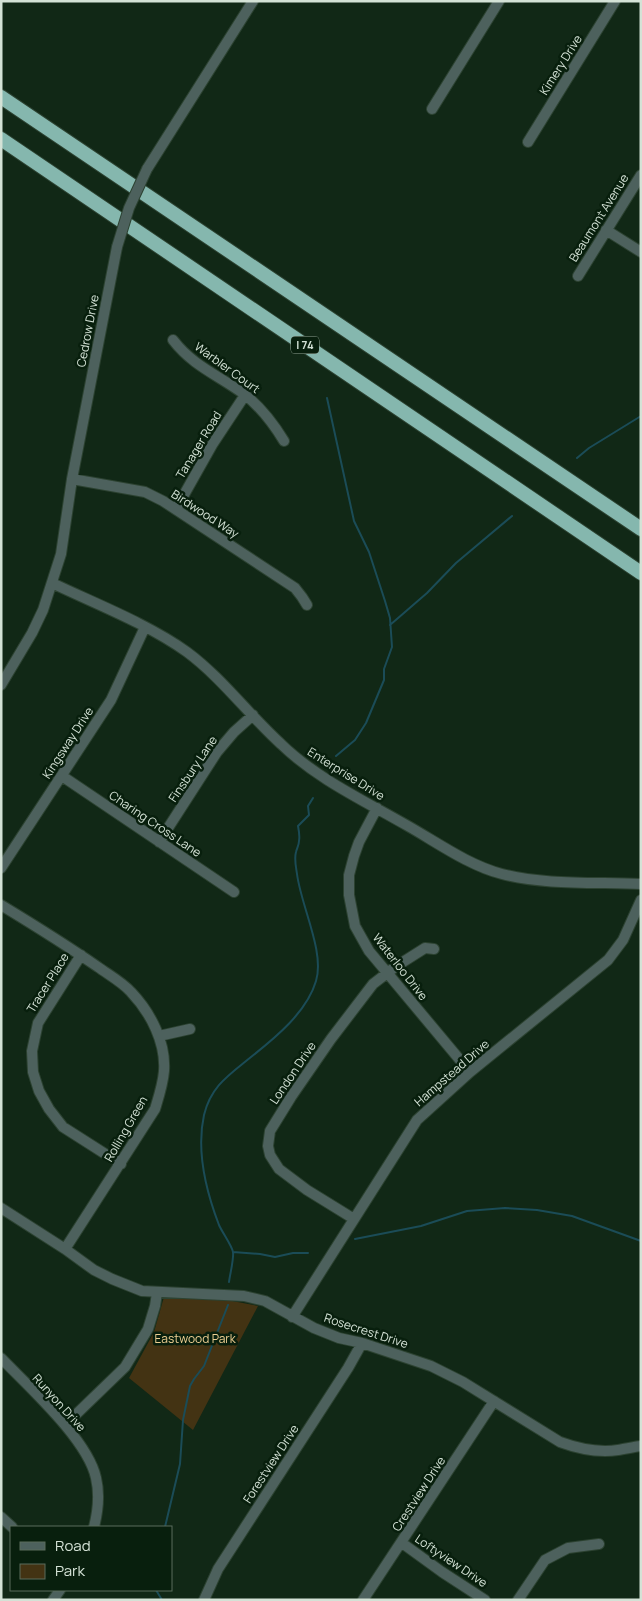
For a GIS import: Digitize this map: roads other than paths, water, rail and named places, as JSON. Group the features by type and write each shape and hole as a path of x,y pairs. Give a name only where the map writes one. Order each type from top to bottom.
{"highway":[{"path":"1,97 641,529"},
{"name":"I 74","path":"1,139 641,573"}],"street":[{"name":"Cedrow Drive","path":"1,685 32,634 43,610 61,554 72,479 117,247 129,208 147,169 252,1"},
{"path":"432,109 499,1"},
{"name":"Kimery Drive","path":"528,142 614,1"},
{"name":"Beaumont Avenue","path":"578,276 641,174"},
{"path":"606,230 641,252"},
{"name":"Warbler Court","path":"174,340 190,359 245,395 268,418 284,441"},
{"name":"Tanager Road","path":"176,509 217,436 245,395"},
{"name":"Birdwood Way","path":"72,479 145,492 164,501 295,588 307,605"},
{"name":"Enterprise Drive","path":"52,583 145,627 173,643 201,663 227,687 281,744 307,766 467,860 500,873 535,880 641,884"},
{"name":"Kingsway Drive","path":"1,868 111,700 145,627"},
{"name":"Finsbury Lane","path":"159,842 218,752 234,732 253,715"},
{"name":"Charing Cross Lane","path":"62,776 234,892"},
{"name":"Waterloo Drive","path":"377,808 354,856 349,875 352,915 360,936 369,951 470,1072"},
{"name":"Hampstead Drive","path":"292,1317 417,1120 470,1072 608,960 623,940 641,900"},
{"name":"Rolling Green","path":"1,905 80,955 130,991 142,1004 159,1036 164,1070 162,1086 155,1109 65,1249"},
{"name":"London Drive","path":"354,1220 307,1190 279,1169 270,1155 268,1138 272,1125 331,1039 373,984 425,948 434,949"},
{"name":"Tracer Place","path":"80,955 38,1023 32,1051 33,1072 39,1092 63,1127 121,1164"},
{"path":"159,1036 190,1029"},
{"name":"Rosecrest Drive","path":"1,1208 94,1270 142,1291 244,1296 264,1301 314,1328 339,1338 362,1343 431,1366 462,1382 560,1442 598,1452 641,1446"},
{"path":"65,1426 125,1367 148,1329 157,1293"},
{"name":"Forestview Drive","path":"204,1600 218,1569 348,1368 362,1343"},
{"name":"Runyon Drive","path":"1,1358 65,1426 90,1459 96,1477 99,1496 98,1514 94,1526"},
{"name":"Crestview Drive","path":"363,1600 494,1401"},
{"path":"1,1517 11,1526"},
{"name":"Loftyview Drive","path":"402,1543 485,1600"},
{"path":"518,1600 545,1560 568,1548 599,1544"}],"waterway":[{"path":"327,398 354,521 369,552 390,618 392,647 384,669 384,680 366,723 355,740 336,756"},
{"path":"577,458 589,448 641,416"},
{"path":"390,625 427,593 456,563 512,516"},
{"path":"229,1282 233,1252 219,1225 206,1185 201,1143 204,1115 211,1096 216,1089 228,1076 289,1024 312,992 316,981 318,969 315,943 299,887 295,860 299,844 298,826 309,815 308,806 313,798"},
{"path":"355,1239 421,1226 467,1211 505,1208 537,1210 572,1216 641,1241"},
{"path":"233,1252 275,1257 293,1253 308,1253"},
{"path":"165,1526 180,1464 183,1420 190,1386 204,1366 228,1305"},
{"path":"157,1591 162,1600"}],"park label":[{"name":"Eastwood Park","path":"195,1339"}]}
